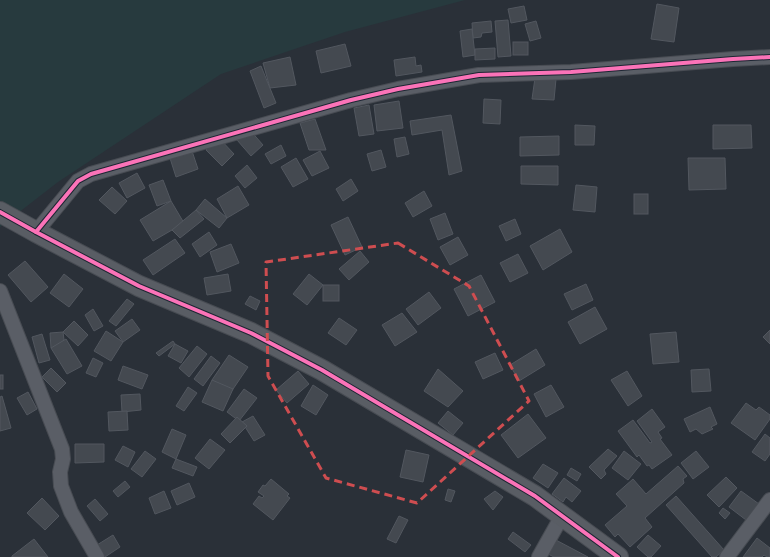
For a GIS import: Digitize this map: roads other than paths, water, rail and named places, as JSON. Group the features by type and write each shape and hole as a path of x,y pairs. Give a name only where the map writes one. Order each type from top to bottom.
{"street":[{"path":"36,232 78,182 91,174 351,100 398,89 479,75 571,72 733,58 770,57"},
{"path":"0,212 139,286 251,333 322,370 535,496 618,557"},
{"path":"0,291 62,448 63,459 60,472 61,486 71,512 97,557"},
{"path":"727,557 770,500"},
{"path":"539,557 562,516"}]}
